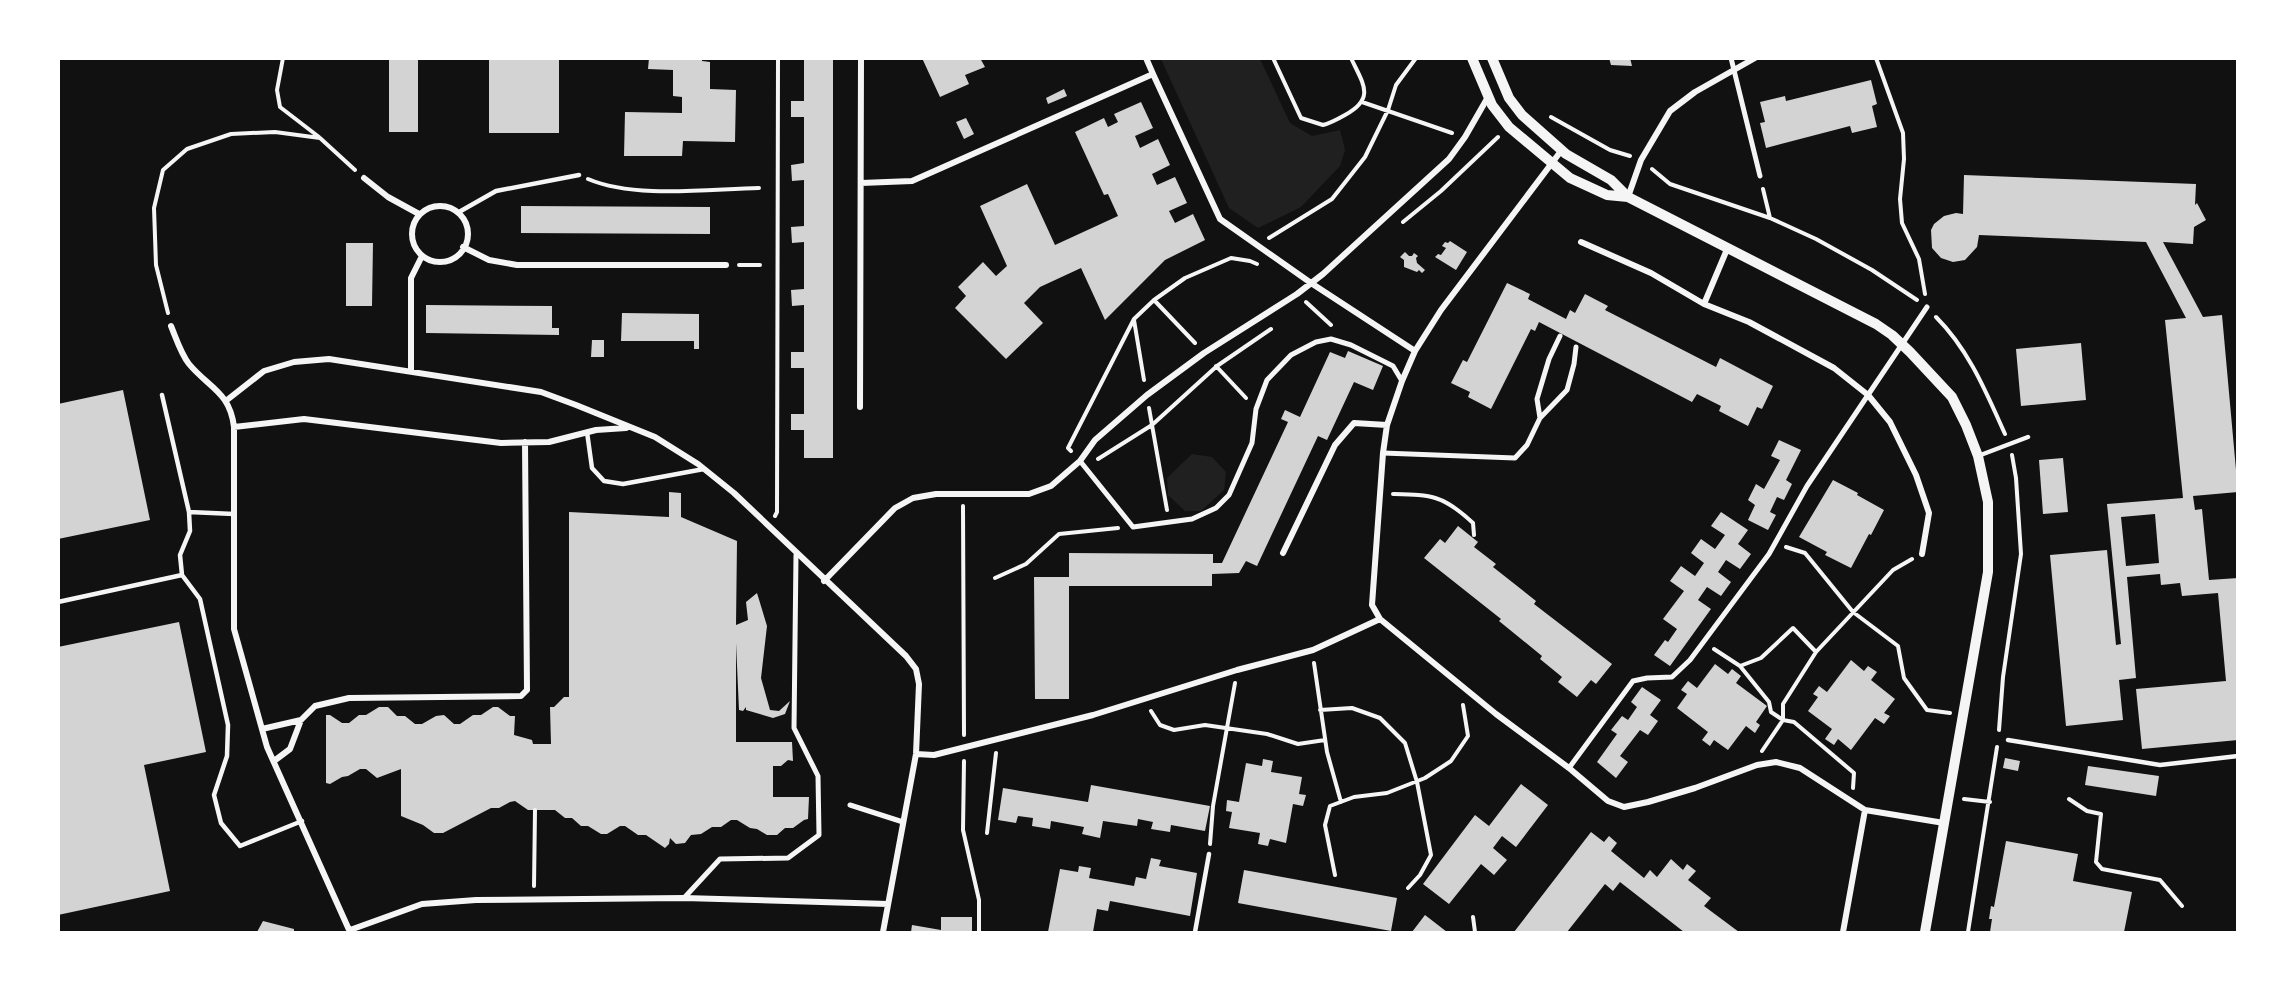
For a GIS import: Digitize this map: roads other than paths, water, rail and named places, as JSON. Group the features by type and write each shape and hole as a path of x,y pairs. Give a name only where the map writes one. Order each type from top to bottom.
{"street":[{"path":"1146,58 1220,219 1311,283 1415,351"},
{"path":"1472,58 1488,97 1509,127 1570,178 1606,195 1628,197"},
{"path":"1492,58 1509,98 1522,115 1562,151 1611,180 1628,197 1876,324 1892,335 1933,375 1952,397 1966,425 1978,456 1988,502 1988,572 1924,933"},
{"path":"1731,58 1760,176"},
{"path":"1628,197 1641,160 1670,111 1695,92 1755,58"},
{"path":"860,407 861,59"},
{"path":"861,183 912,181 1153,74"},
{"path":"824,581 895,508 913,498 963,493 1029,494 1051,486 1080,461 1095,440 1147,395 1204,353 1311,283 1449,159 1465,137 1488,97"},
{"path":"1562,151 1441,309 1415,351 1402,381 1387,425 1383,453 1372,605 1380,619 1608,801 1624,807 1695,788 1762,764 1776,762 1800,768 1865,810 1944,823"},
{"path":"364,178 388,197 419,214"},
{"path":"433,205 446,205 459,212 465,221 468,242 458,256 449,261 434,261 422,256 413,247 414,224 419,214 433,205"},
{"path":"1581,242 1651,273 1704,304 1749,322 1834,368 1868,395 1890,422 1919,484 1929,513 1922,554"},
{"path":"1704,304 1728,247"},
{"path":"464,248 489,260 517,265 726,265"},
{"path":"411,371 411,278 422,256"},
{"path":"1569,768 1633,681 1672,677 1690,660 1775,544 1807,486 1927,307"},
{"path":"171,326 187,363 227,400 233,412 234,629 262,729 274,761 350,931 422,904 534,898 684,898 888,904"},
{"path":"1540,418 1538,399 1549,359 1560,336"},
{"path":"1080,461 1133,527 1192,519 1216,508 1229,495 1252,443 1256,409 1267,380 1291,355 1316,342 1331,339 1351,345 1393,366 1402,381"},
{"path":"1383,453 1515,458 1527,445 1540,418 1568,390 1576,347"},
{"path":"227,400 264,371 294,362 329,359 541,392 655,437 704,469 734,493 916,669 919,684 916,754 883,933"},
{"path":"234,427 304,419 501,442 549,442 587,432 628,428"},
{"path":"1282,554 1335,445 1354,423 1387,425"},
{"path":"274,761 290,749 301,720 315,706 349,698 521,696 527,690 525,442"},
{"path":"684,898 720,860 788,858 819,835 818,776 794,728 796,555"},
{"path":"916,754 934,755 1093,715 1237,670 1313,650 1380,619"},
{"path":"262,729 301,720"},
{"path":"850,805 903,822"},
{"path":"1843,933 1865,810"}],"lane":[{"path":"459,212 496,191 579,175"},
{"path":"162,394 189,512 190,531 180,555 182,575 200,599 228,725 227,756 214,795 221,823 240,846 302,821"},
{"path":"587,432 592,468 604,481 623,484 704,469"},
{"path":"1978,456 2028,437"},
{"path":"189,512 234,514"},
{"path":"58,602 182,575"},
{"path":"2008,740 2160,765 2238,756"},
{"path":"1195,933 1209,854"}]}
